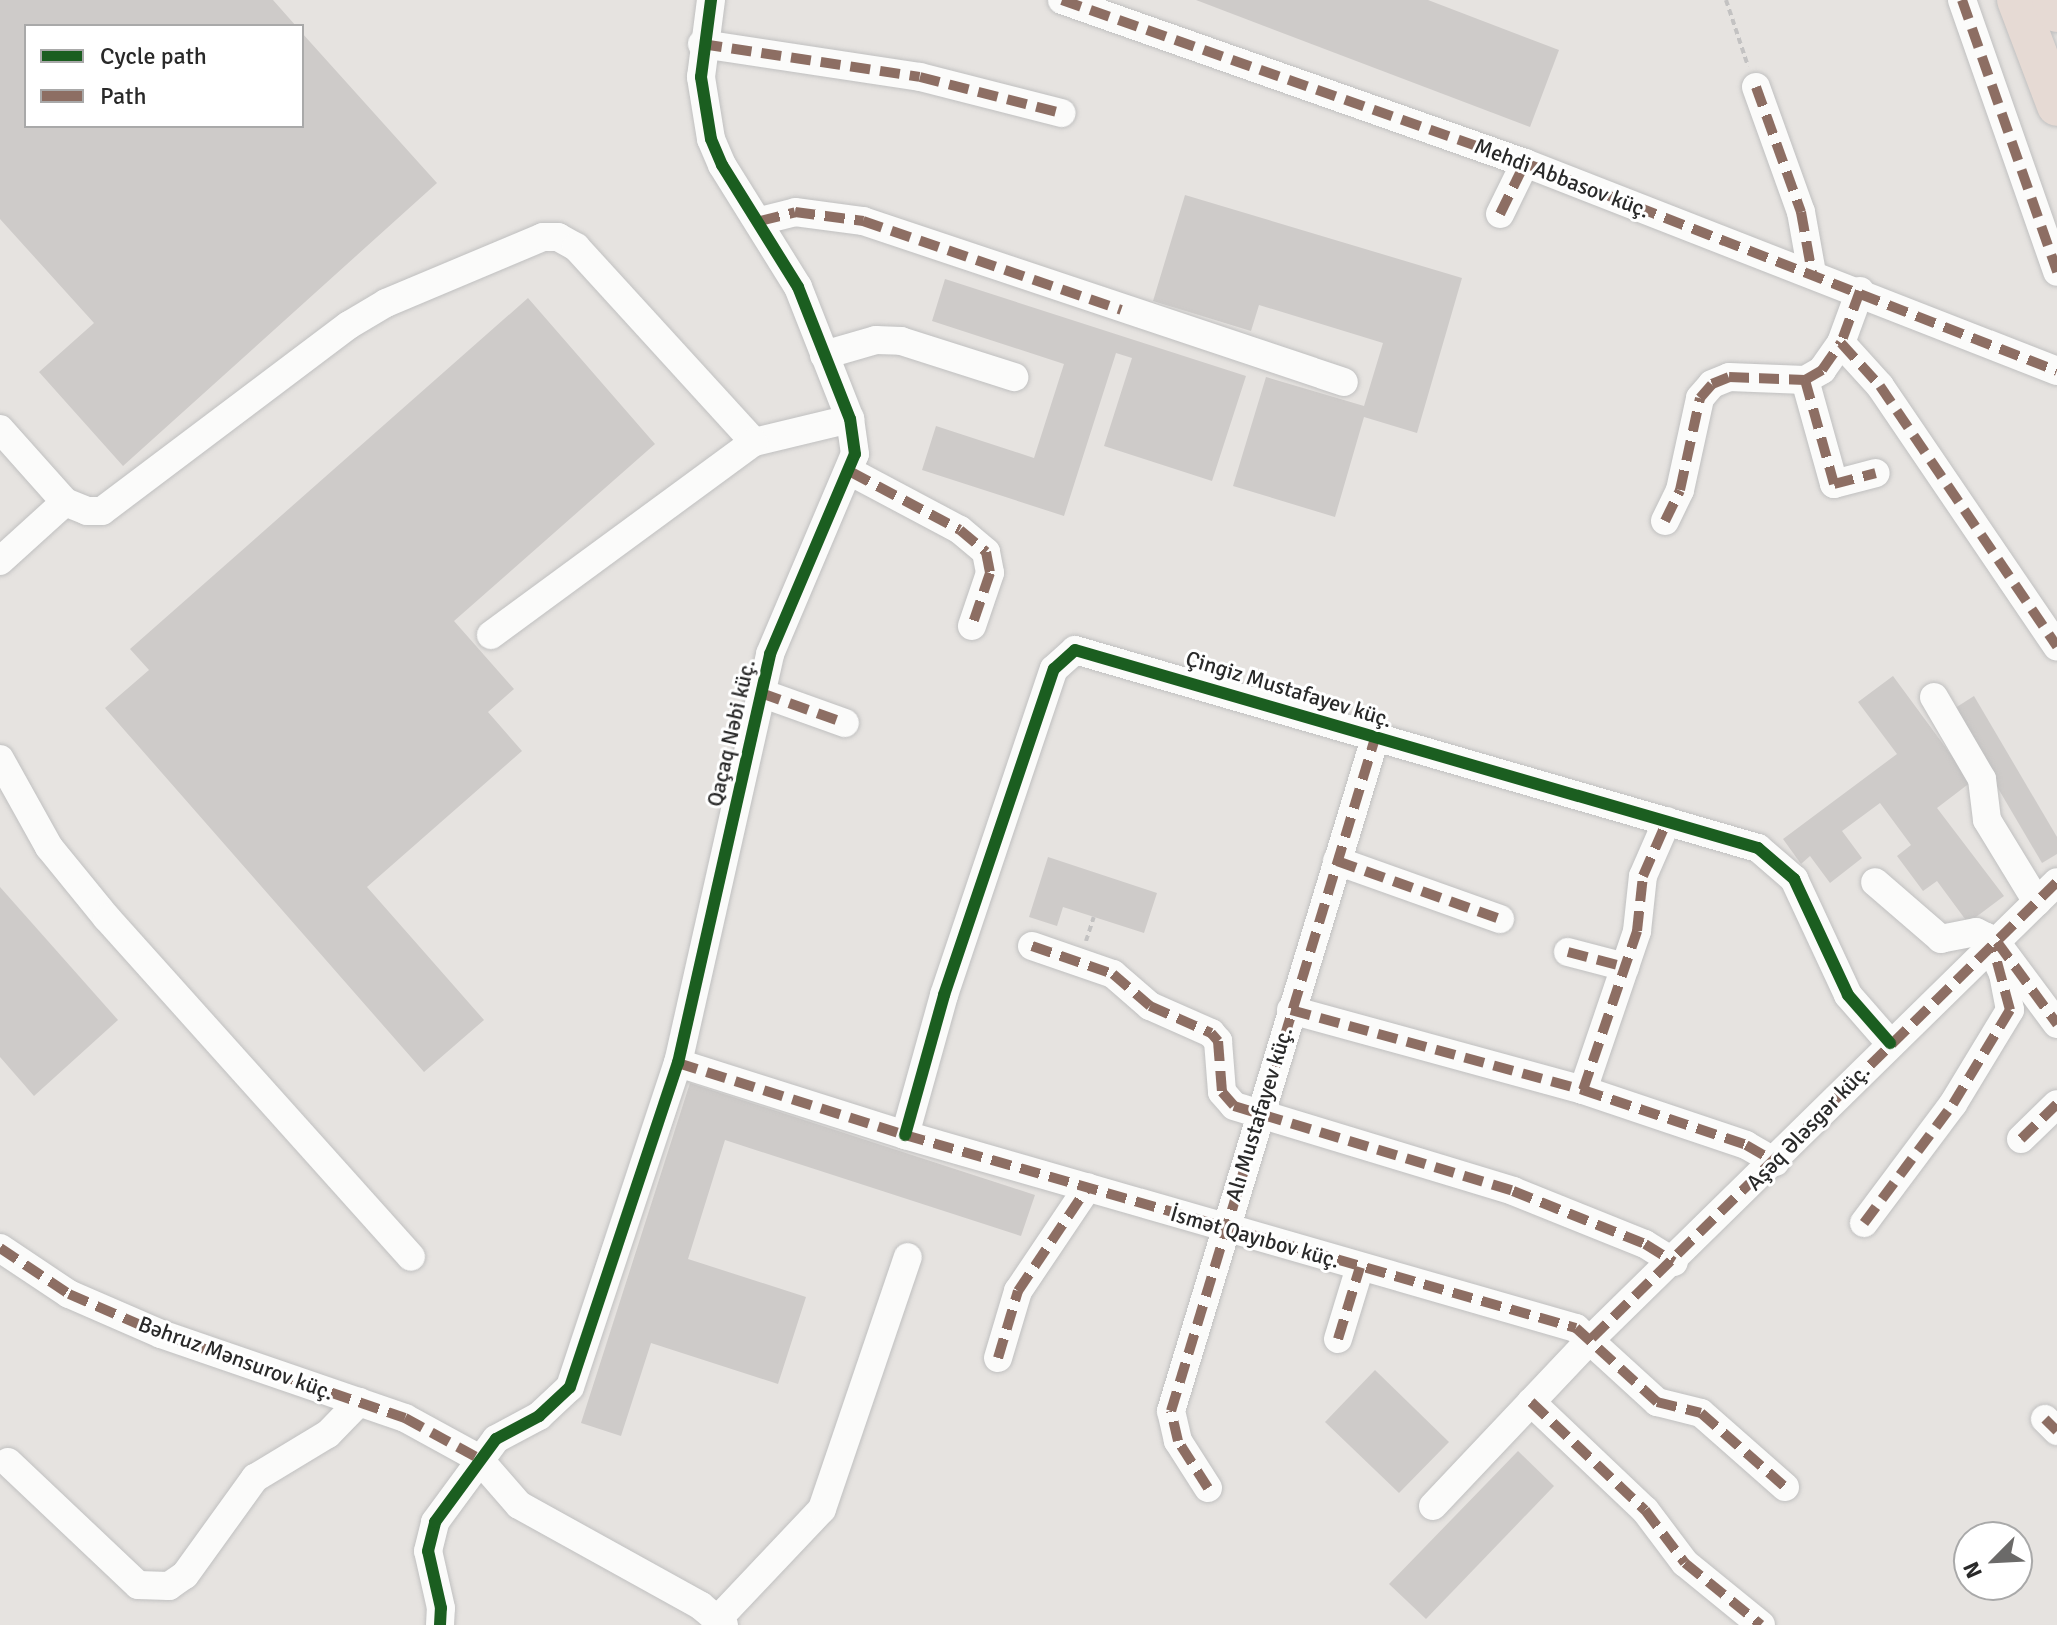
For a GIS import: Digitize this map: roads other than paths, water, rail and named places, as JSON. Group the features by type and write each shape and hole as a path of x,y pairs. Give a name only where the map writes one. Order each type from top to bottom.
{"highway":[{"path":"2017,0 2057,106"},
{"path":"2052,0 2057,12"}],"street":[{"name":"Qaçaq Nəbi küç.","path":"440,1625 429,1537 478,1458 512,1426 539,1416 570,1387 678,1063 761,693 781,620 851,472 855,454 850,419 798,287 760,221 722,165 711,139 704,109 702,44 711,0"},
{"name":"Mehdi Abbasov küç.","path":"1062,0 1525,163 1860,291 2057,371"},
{"path":"1962,0 2057,272"},
{"path":"702,44 920,77 1061,113"},
{"path":"1756,87 1801,212 1812,273"},
{"path":"1500,214 1525,163"},
{"path":"760,221 795,212 863,221 1121,310 1344,382"},
{"path":"0,429 65,502 87,511 120,502 349,325 386,303 543,237 558,237 576,247 754,442"},
{"path":"1665,521 1683,481 1700,398 1712,384 1729,377 1805,380 1822,370 1841,343 1860,291"},
{"path":"824,355 876,340 901,341 1014,377"},
{"path":"1841,343 1880,386 2057,646"},
{"path":"1805,380 1834,484 1876,473"},
{"path":"491,635 754,442 850,419"},
{"path":"851,472 960,530 986,552 990,573 972,626"},
{"path":"0,561 65,502"},
{"name":"Çingiz Mustafayev küç.","path":"905,1135 983,875 1061,657 1088,650 1758,848 1779,861 1794,879 1848,995 1890,1043"},
{"path":"761,693 845,723"},
{"path":"1934,697 1982,779 1987,820 2037,902"},
{"name":"Alı Mustafayev küç.","path":"1208,1488 1178,1441 1171,1411 1376,735"},
{"path":"0,759 28,816 97,906 411,1257"},
{"path":"1583,1090 1637,931 1643,876 1667,821"},
{"path":"1337,861 1500,919"},
{"path":"1875,882 1941,939 1976,932 1995,945 2057,1024"},
{"name":"Aşəq Ələsgər küç.","path":"1433,1506 1592,1338 1674,1262 1890,1043 2057,882"},
{"path":"1864,1223 1953,1104 2010,1010 1995,945"},
{"path":"1032,946 1113,974 1150,1006 1211,1033 1218,1041 1226,1101 1260,1115 1513,1191 1645,1244 1674,1262"},
{"path":"1568,952 1625,967"},
{"path":"1291,1010 1583,1090 1746,1145 1775,1162"},
{"name":"İsmət Qayıbov küç.","path":"678,1063 905,1135 1576,1328 1592,1338 1657,1402 1701,1413 1785,1487"},
{"path":"2021,1139 2057,1104"},
{"path":"998,1358 1018,1291 1088,1187"},
{"name":"Bəhruz Mənsurov küç.","path":"0,1248 69,1294 161,1334 405,1418 478,1458"},
{"path":"478,1458 519,1505 721,1622 822,1509 908,1257"},
{"path":"1338,1339 1360,1267"},
{"path":"8,1462 138,1585 169,1586 185,1575 255,1478 328,1434 359,1402"},
{"path":"1531,1402 1645,1510 1685,1563 1761,1625"}]}
